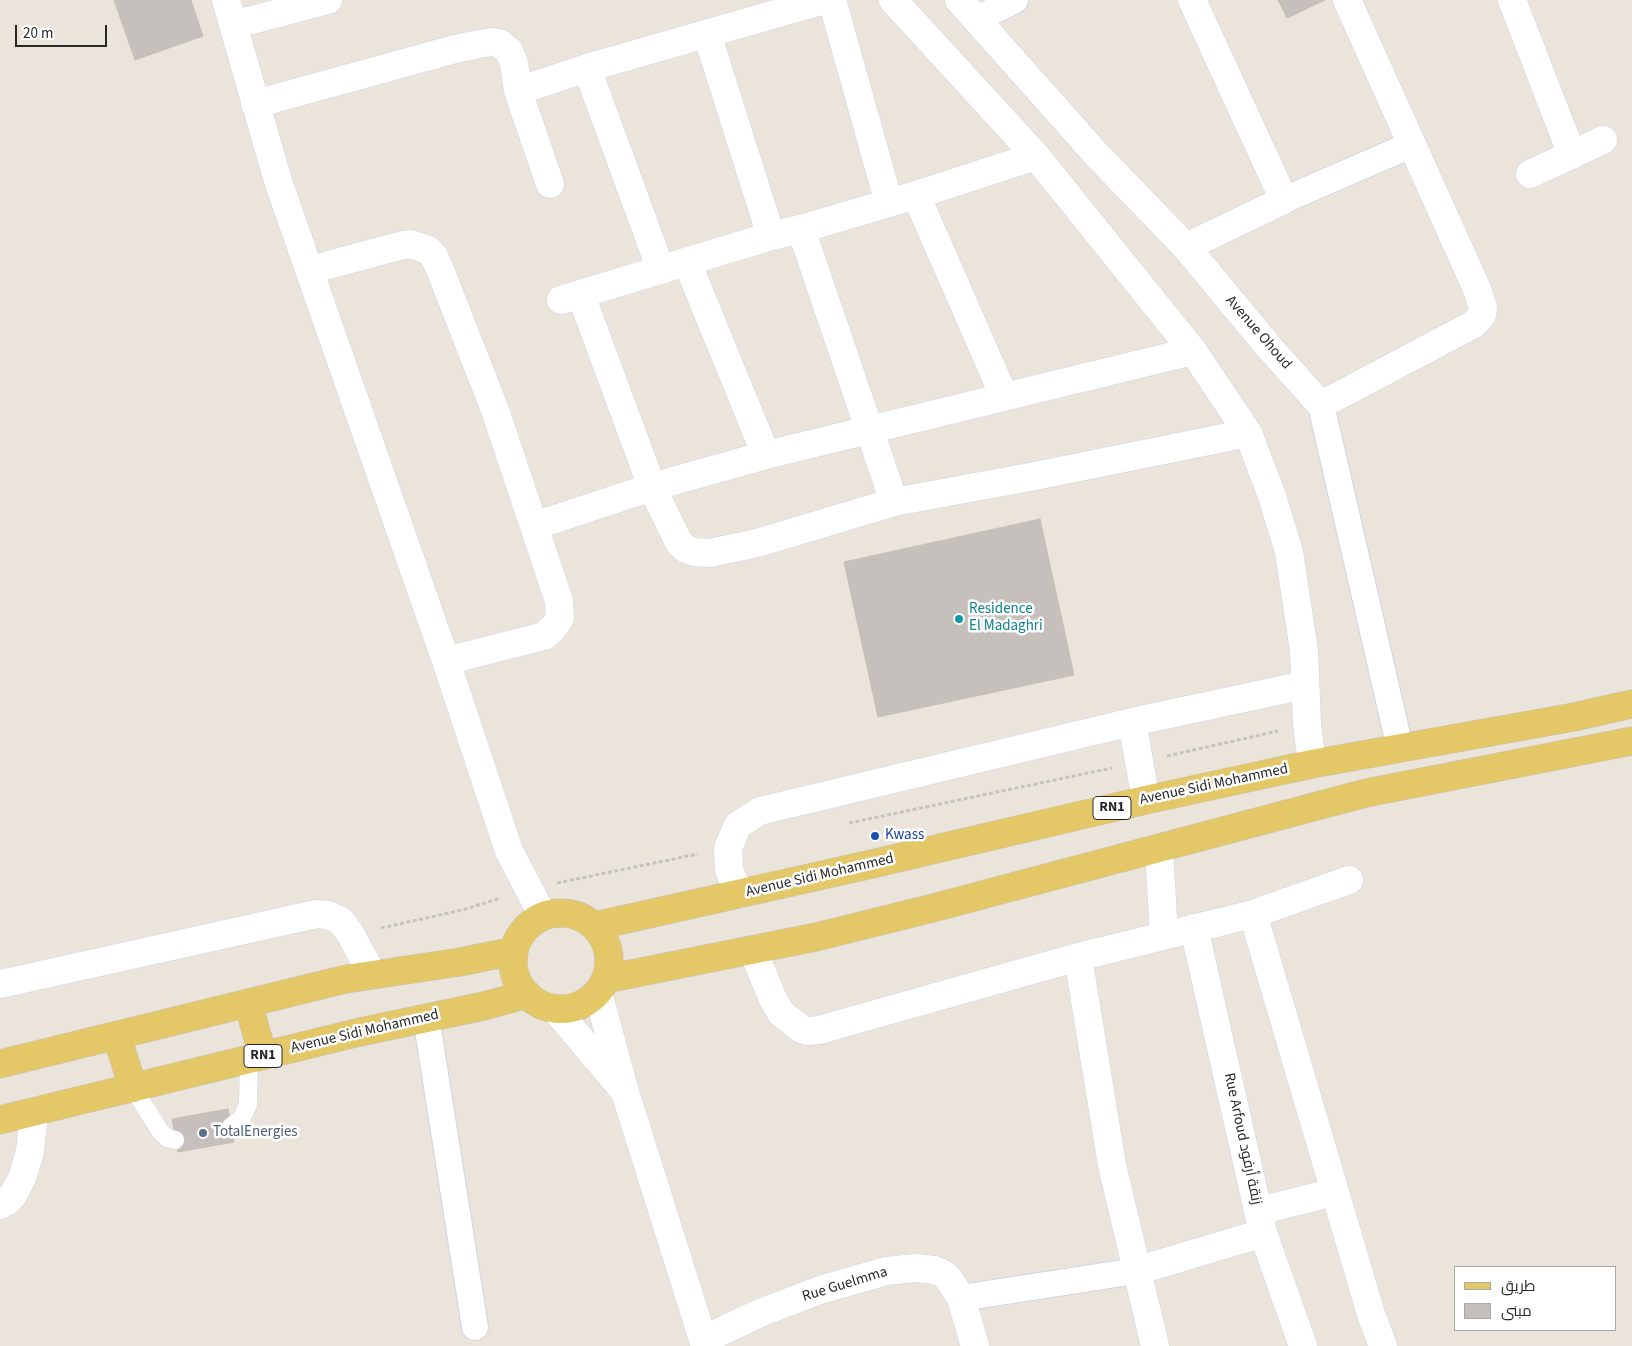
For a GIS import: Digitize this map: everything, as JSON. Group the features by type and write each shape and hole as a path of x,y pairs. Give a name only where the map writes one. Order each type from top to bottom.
{"main road":[{"name":"Avenue Sidi Mohammed","path":"594,926 1312,764 1574,717 1632,704"},
{"path":"602,986 915,913 1366,793 1632,740"},
{"path":"560,913 579,916 594,926 604,937 610,965 602,986 586,1003 571,1009 554,1009 540,1004 527,994 518,982 513,967 517,940 524,930 543,916 560,913"},
{"path":"0,1064 346,979 460,962 514,951"},
{"name":"Avenue Sidi Mohammed","path":"0,1120 256,1058 484,1006 527,994"},
{"path":"248,1003 256,1058"},
{"path":"117,1036 133,1088"}],"street":[{"path":"328,0 229,13 278,181 446,661 509,850 543,916"},
{"path":"518,91 587,68 824,0"},
{"path":"832,0 889,203"},
{"path":"893,0 1036,156 1193,351 1248,432 1272,496 1288,552 1304,651 1312,764"},
{"path":"967,10 1015,0"},
{"path":"1192,0 1284,200"},
{"path":"1321,405 1474,324 1482,315 1483,307 1478,289 1347,0"},
{"path":"1512,0 1572,155"},
{"name":"Avenue Ohoud","path":"967,10 1097,155 1186,248 1268,346 1321,405 1400,748"},
{"path":"707,34 771,236"},
{"path":"255,104 455,49 492,42 502,45 509,51 514,62 518,91 550,184"},
{"path":"587,68 661,270"},
{"path":"1530,174 1603,140"},
{"path":"1186,248 1284,200 1412,144"},
{"path":"1036,156 916,195 771,236 571,297 652,486 679,543 690,550 702,553 757,543 894,502 1035,476 1248,432"},
{"path":"916,195 1004,396"},
{"path":"801,229 894,502"},
{"path":"310,270 403,245 411,244 428,250 434,256 494,410 560,601 560,618 544,636 446,661"},
{"path":"687,262 766,455"},
{"path":"534,526 652,486 766,455 1193,351"},
{"path":"739,894 728,870 728,848 738,825 760,811 1132,722 1305,685"},
{"path":"1132,722 1146,800"},
{"path":"1159,849 1164,935"},
{"path":"753,951 773,999 781,1013 797,1027 807,1031 820,1030 1078,957 1253,914 1349,880"},
{"path":"0,984 316,914 328,915 341,921 351,935 372,974"},
{"path":"1253,914 1371,1314 1383,1346"},
{"name":"Rue Arfoud زنقة أرفود","path":"1194,928 1260,1222 1303,1346"},
{"path":"1078,957 1112,1165 1155,1346"},
{"path":"602,986 626,1092 704,1343"},
{"path":"554,1009 626,1092"},
{"path":"426,1018 475,1327"},
{"path":"0,1205 13,1195 22,1178 30,1152 34,1112"},
{"path":"961,1298 1136,1271 1335,1192"},
{"name":"Rue Guelmma","path":"704,1343 760,1314 820,1290 886,1271 916,1268 934,1270 948,1278 961,1298 975,1346"}],"lane":[{"path":"231,1127 242,1118 248,1104 256,1058"},
{"path":"133,1088 160,1131 167,1138 175,1140"}],"path":[{"path":"843,824 1140,762 1308,724"},
{"path":"351,935 462,910 528,889 728,848"}],"building":[{"path":"114,0 191,0 203,36 135,60"},
{"path":"1278,0 1325,0 1287,18"},
{"name":"Residence El Madaghri","path":"1040,519 1074,675 878,717 844,562"},
{"name":"TotalEnergies","path":"228,1109 234,1142 178,1152 172,1119"}],"place":[{"name":"Residence El Madaghri","path":"959,619"},
{"name":"Kwass","path":"875,836"},
{"name":"TotalEnergies","path":"203,1133"}]}
